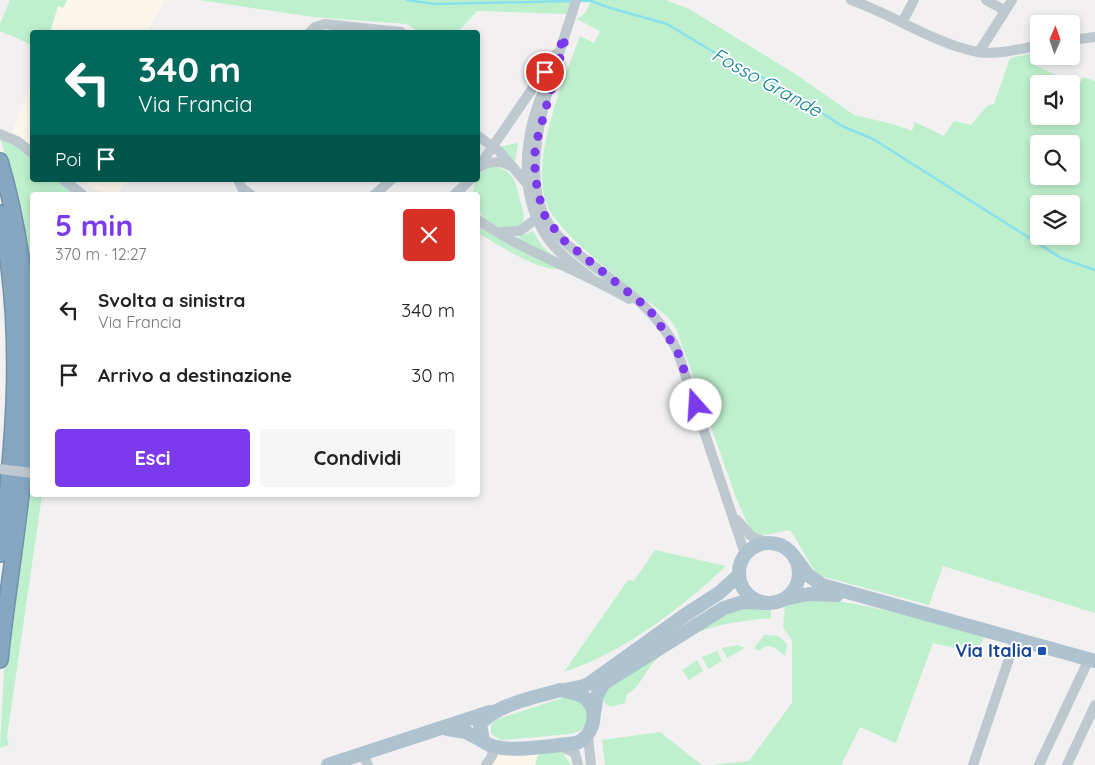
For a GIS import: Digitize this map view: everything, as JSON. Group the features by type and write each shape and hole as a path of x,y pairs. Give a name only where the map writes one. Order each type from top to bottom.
{"highway":[{"path":"0,161 16,229 18,301 15,345 15,412 0,554"},
{"path":"0,213 18,301 28,385 25,457 0,660"}],"main road":[{"path":"766,603 750,597 744,591 738,575 740,564 745,554 757,545 767,543 784,547 813,580 822,585 1092,660"},
{"path":"783,600 791,594 799,577 796,559"},
{"path":"328,765 365,760 436,730 560,690 577,688 590,683 661,631 719,593 738,575"},
{"path":"436,730 457,730 488,744 554,745 576,743 588,736 594,719 595,701 600,689 621,670 724,608 743,602 766,603 809,594 858,596"},
{"path":"560,690 575,693 584,698 590,704 594,719"},
{"path":"488,744 480,725 490,715 500,709"}],"street":[{"path":"576,0 535,147 534,171 541,216 561,238 634,296 655,317 677,350 734,516 745,554"},
{"path":"851,0 876,4 903,21 954,45 979,52 1030,47"},
{"path":"903,21 914,0"},
{"path":"986,0 1004,10"},
{"path":"979,52 1012,0"},
{"path":"312,30 325,24 382,30"},
{"path":"480,165 545,72 566,36"},
{"path":"1080,39 1095,37"},
{"path":"558,62 542,92 529,135 526,162 528,185 554,246 590,277"},
{"path":"0,134 18,141 30,151"},
{"path":"529,135 535,147"},
{"path":"480,137 492,145 538,195"},
{"path":"480,167 495,162 514,168"},
{"path":"67,182 79,192"},
{"path":"239,182 247,192"},
{"path":"377,192 389,182"},
{"path":"457,192 465,182"},
{"path":"498,232 520,230 541,216"},
{"path":"480,221 552,261 590,277 628,298 655,317"},
{"path":"0,470 30,473"},
{"path":"734,516 751,536 767,543"},
{"path":"973,765 1016,638"},
{"path":"1039,765 1092,660"},
{"path":"1066,765 1095,705"},
{"path":"588,736 591,765"},
{"path":"486,765 492,756 488,744"},
{"path":"554,745 570,749 575,753 578,765"}],"shaded area":[{"path":"67,0 165,0 148,30 51,30 58,6 63,8"},
{"path":"30,85 30,146 12,132"},
{"path":"83,182 126,182 120,192 100,192"},
{"path":"562,752 571,765 491,765 499,756 505,754"}],"green space":[{"path":"10,0 67,0 63,8 58,6 51,30 30,30 30,44 0,31 0,24"},
{"path":"199,0 571,0 566,14 477,11 460,30 416,30 407,24 313,17"},
{"path":"591,0 666,0 689,9 797,75 854,115 893,124 912,131 915,122 944,136 954,121 971,125 987,106 994,104 1010,58 1030,54 1030,65 1037,65 1036,67 1056,75 1030,75 1030,125 1080,125 1080,84 1083,77 1095,81 1095,613 943,566 929,605 817,575 789,530 761,536 751,531 737,500 676,328 667,316 601,264 567,233 547,205 543,187 542,166 545,143 558,97 580,36 594,43 600,31 577,19 586,12"},
{"path":"0,138 16,146 30,157 30,182 59,182 71,192 30,192 30,352 8,164"},
{"path":"518,144 515,162 500,147"},
{"path":"492,166 505,170 512,177 519,193 524,214 521,227 496,226 484,219 480,210 480,192 473,192 476,182 480,182 480,174"},
{"path":"480,224 560,269 541,266 507,250 480,234"},
{"path":"533,231 542,246 555,258 516,238"},
{"path":"30,478 30,497 42,497 7,737 9,745 0,748 5,652"},
{"path":"655,550 726,566 690,598 650,628 608,653 564,672 628,580 634,581"},
{"path":"818,598 901,614 984,637 977,653 933,643 896,743 860,727 841,765 711,765 749,761 792,703 792,640 783,628 785,604"},
{"path":"766,607 771,611 771,618 723,625 693,634 680,641 654,662 639,684 627,694 625,703 610,707 604,702 604,691 698,626 739,609"},
{"path":"764,635 783,639 787,645 785,656 769,646 759,651 754,648"},
{"path":"738,645 745,648 727,658 722,648"},
{"path":"717,651 722,661 708,669 702,657"},
{"path":"697,660 703,671 689,680 682,670"},
{"path":"573,696 587,707 588,722 580,731 570,734 501,740 491,734 491,725 495,720"},
{"path":"660,732 702,765 605,765 602,740"},
{"path":"542,751 562,752 571,765 535,765 537,757"}],"waterway":[{"name":"Fosso Grande","path":"407,0 435,4 572,1"},
{"name":"Fosso Grande","path":"578,1 592,1 667,24 727,60 784,88 842,126 873,139 1061,258 1095,270"}],"place":[{"name":"Via Italia","path":"1042,651"}],"route":[{"path":"545,72 566,36 535,147 536,187 543,213 548,223 561,238 649,309 666,331 677,350 696,405"}]}
